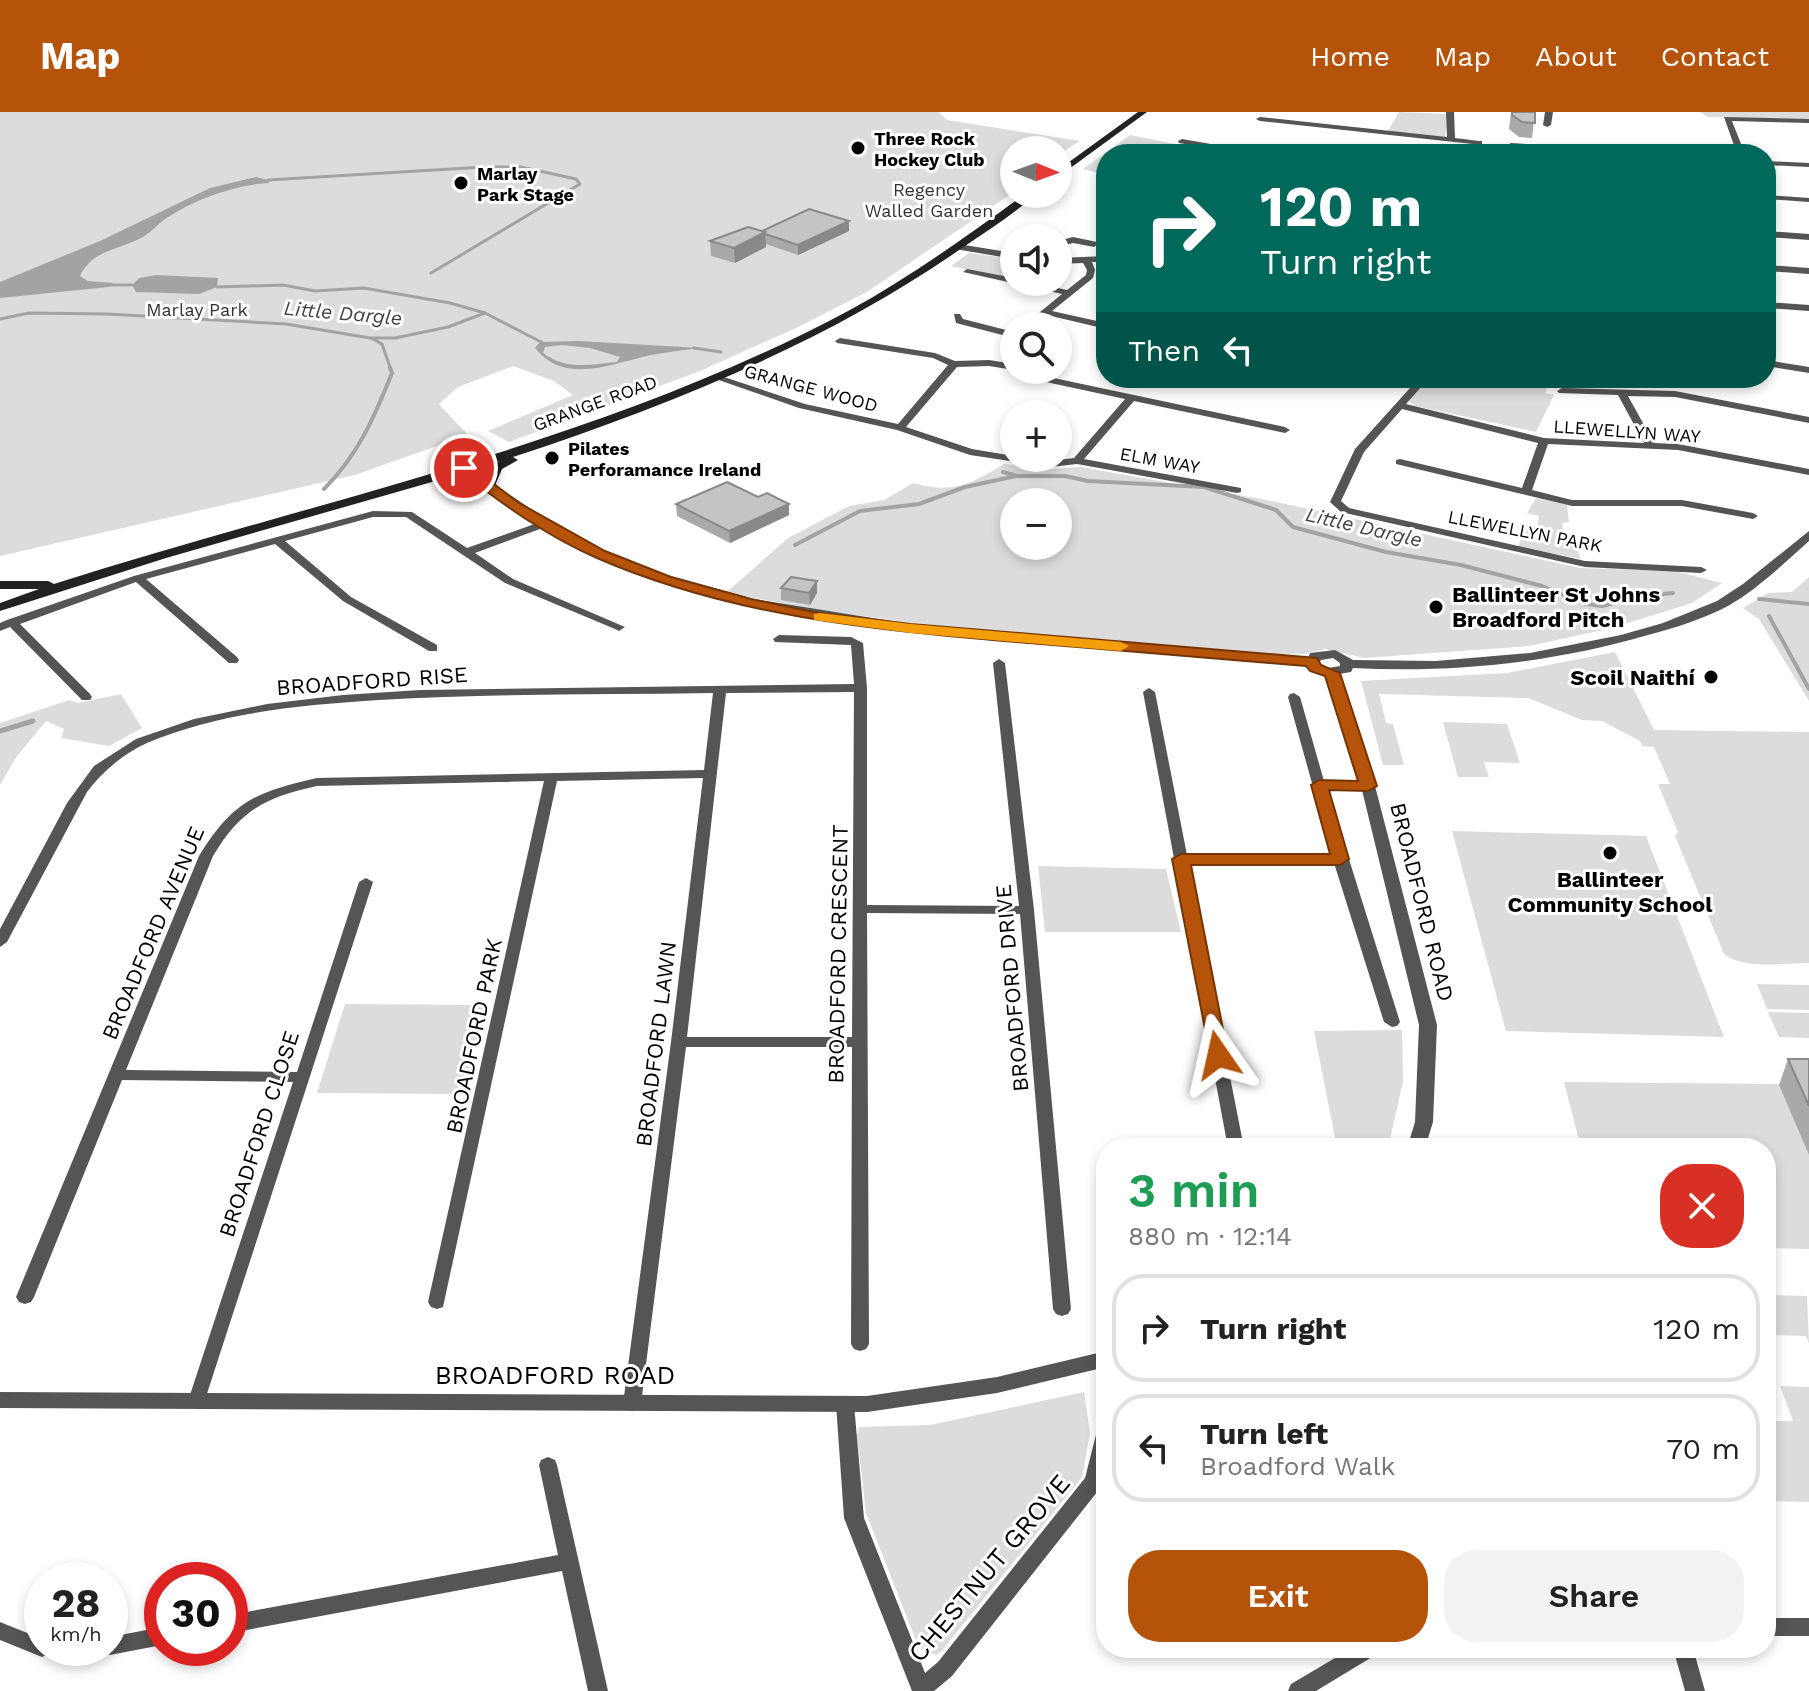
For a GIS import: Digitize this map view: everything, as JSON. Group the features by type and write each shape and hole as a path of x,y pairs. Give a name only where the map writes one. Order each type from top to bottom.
{"main road":[{"path":"1099,144 1143,112"},
{"path":"1072,164 1096,146"},
{"name":"GRANGE ROAD","path":"2,604 426,480 605,421 715,377 850,313 958,247 1012,208"},
{"path":"426,480 486,484 503,463 580,437 597,429 605,421"},
{"path":"0,585 62,585"}],"street":[{"path":"1450,112 1451,140"},
{"path":"1547,125 1549,112"},
{"path":"1260,119 1479,143"},
{"path":"1737,144 1727,119 1809,121"},
{"path":"1182,141 1199,144"},
{"path":"1776,163 1809,165"},
{"path":"1776,198 1809,200"},
{"path":"1776,235 1809,237"},
{"path":"1072,241 1094,244"},
{"path":"958,247 1000,254"},
{"path":"1072,261 1096,260"},
{"path":"1072,291 1090,276 1087,261"},
{"path":"1776,269 1809,271"},
{"path":"967,272 1000,279"},
{"path":"1044,312 1065,296"},
{"path":"1776,306 1809,308"},
{"path":"957,316 959,321 1000,331"},
{"path":"1072,318 1096,324"},
{"path":"840,341 935,356 954,364 1000,365"},
{"name":"GRANGE WOOD","path":"900,428 954,364"},
{"path":"1776,365 1809,370"},
{"name":"GRANGE WOOD","path":"715,377 802,406 900,428 970,452 1050,464 1077,461"},
{"path":"1067,384 1285,430"},
{"path":"1398,405 1414,388"},
{"path":"1562,391 1687,395 1809,420"},
{"path":"1622,393 1650,445"},
{"path":"1077,461 1131,398"},
{"name":"LLEWELLYN WAY","path":"1398,405 1544,441 1678,447 1809,472"},
{"name":"LLEWELLYN PARK","path":"1398,405 1359,451 1335,502 1345,510 1585,564 1701,570"},
{"path":"1526,493 1544,441"},
{"name":"ELM WAY","path":"1077,461 1237,490"},
{"path":"1400,462 1572,503 1682,503 1753,516"},
{"path":"464,468 544,524 600,554 666,580 737,600 813,616 911,628 1311,662"},
{"path":"86,697 6,624 138,578 373,514 408,514 509,581 619,627"},
{"path":"465,553 544,524"},
{"path":"1311,662 1315,656 1329,654 1340,656 1348,664 1429,665 1504,659 1652,630 1709,611 1742,591 1809,535"},
{"path":"278,541 347,599 433,648"},
{"path":"138,578 233,660"},
{"name":"BROADFORD CRESCENT","path":"779,639 843,639 857,643 861,688 858,1042 860,1344"},
{"path":"1311,662 1315,668 1332,673 1342,671 1348,664"},
{"name":"BROADFORD DRIVE","path":"999,663 1027,910 1062,1309"},
{"name":"BROADFORD ROAD","path":"1332,673 1368,786 1428,1025 1424,1122 1419,1138"},
{"name":"BROADFORD RISE","path":"0,942 75,799 100,768 137,743 177,727 252,710 351,699 479,693 861,688"},
{"name":"BROADFORD LAWN","path":"632,1404 720,690"},
{"path":"1149,692 1234,1138"},
{"path":"1294,697 1340,859 1392,1022"},
{"name":"BROADFORD AVENUE","path":"25,1297 206,856 222,827 246,806 281,790 317,782 710,774"},
{"name":"BROADFORD PARK","path":"437,1302 551,778"},
{"path":"1319,785 1368,786"},
{"path":"1181,859 1340,859"},
{"name":"BROADFORD CLOSE","path":"197,1401 366,882"},
{"path":"861,909 1027,910"},
{"path":"679,1042 858,1042"},
{"path":"116,1075 300,1077"},
{"name":"BROADFORD ROAD","path":"0,1400 884,1403 1054,1373 1096,1362"},
{"name":"CHESTNUT GROVE","path":"845,1404 854,1518 921,1690 945,1669 1094,1481 1096,1473"},
{"path":"548,1465 598,1691"},
{"path":"248,1621 571,1561"},
{"path":"1776,1627 1809,1627"},
{"path":"0,1631 24,1641"},
{"path":"1298,1691 1350,1658"},
{"path":"1686,1658 1695,1691"}],"green space":[{"name":"Marlay Park","path":"0,112 939,112 947,120 1048,136 1000,136 1000,202 867,292 700,371 509,442 488,431 573,395 554,381 513,366 458,387 439,404 468,435 355,475 0,556"},
{"path":"1399,112 1448,114 1445,138 1388,131"},
{"path":"1700,112 1809,112 1809,120 1708,117"},
{"path":"1130,135 1175,144 1118,144"},
{"path":"1096,160 1096,172 1083,169"},
{"path":"969,253 1000,257 1000,277 951,266"},
{"path":"1420,388 1547,388 1545,393 1554,395 1536,432 1416,406 1407,400"},
{"path":"1000,466 1000,472 1072,472 1072,468 1081,467 1272,501 1580,568 1674,571 1722,583 1692,603 1612,628 1529,646 1364,658 1325,649 1303,654 1269,654 996,632 861,616 727,592 788,538 849,506 884,500 913,483 940,488 971,482"},
{"path":"1536,498 1567,505 1569,522 1562,523 1564,541 1573,542 1581,559 1518,547 1525,530 1536,532 1539,516 1527,513"},
{"path":"1809,577 1809,701 1759,619 1743,608 1768,593 1792,592"},
{"path":"1615,652 1654,730 1809,732 1809,963 1753,964 1724,954 1675,836 1678,832 1658,784 1670,784 1654,747 1642,746 1640,741 1602,721 1582,720 1528,698 1379,694 1386,723 1393,724 1404,765 1383,765 1361,681 1507,673"},
{"path":"121,694 142,728 109,746 61,738 64,729 46,721 17,756 0,785 0,723 69,700 78,703"},
{"path":"1443,722 1507,724 1520,763 1484,762 1489,777 1458,777"},
{"path":"1452,831 1646,836 1724,1037 1506,1031"},
{"path":"1038,866 1166,869 1181,932 1045,932"},
{"path":"1757,984 1809,985 1809,1010 1767,1009"},
{"path":"345,1004 485,1005 464,1094 317,1093"},
{"path":"1768,1012 1809,1013 1809,1038 1779,1037"},
{"path":"1402,1030 1403,1081 1390,1138 1335,1138 1314,1031"},
{"path":"1809,1075 1809,1249 1776,1248 1776,1138 1578,1138 1564,1082 1782,1084"},
{"path":"1776,1295 1807,1296 1809,1344 1806,1336 1776,1335"},
{"path":"1780,1386 1809,1387 1809,1502 1776,1501 1776,1421 1793,1421"},
{"path":"1084,1392 1090,1433 1082,1477 941,1652 936,1655 923,1650 917,1643 866,1513 857,1436 859,1427 930,1425"}],"shaded area":[{"path":"256,177 269,183 228,190 201,200 165,219 137,240 93,260 80,276 88,281 113,283 109,287 0,298 0,282 100,241 210,188"},
{"path":"157,275 218,278 217,287 199,294 136,292 132,285 139,278"},
{"path":"579,341 700,348 590,369 575,369 547,360 535,348 540,342","holes":["562,345 590,348 620,357 617,362 578,365 560,362 543,353 545,347"]}],"building":[{"path":"1512,112 1535,112 1535,123 1522,122"},
{"path":"809,209 849,221 798,245 762,231"},
{"path":"748,227 765,232 734,248 710,241"},
{"path":"727,482 758,497 767,493 789,504 729,531 676,504"},
{"path":"791,577 817,581 809,593 781,588"},
{"path":"1788,1059 1809,1059 1809,1106"}],"waterway":[{"path":"268,180 521,167 576,179 580,184 431,273"},
{"path":"110,285 132,285"},
{"path":"217,287 283,285 315,291 364,288 450,303 485,313"},
{"name":"Little Dargle","path":"0,319 29,313 107,314 286,324 371,338"},
{"name":"Little Dargle","path":"371,338 395,338 448,327 485,313"},
{"name":"Little Dargle","path":"485,313 545,344"},
{"path":"371,338 382,344 391,370"},
{"name":"Little Dargle","path":"694,348 721,352"},
{"path":"324,489 364,435 392,373 390,368"},
{"name":"Little Dargle","path":"1003,472 1017,476 1065,476 1088,481 1204,487 1276,510 1293,527 1386,552 1461,565 1542,586 1586,604 1602,606 1641,596 1673,593"},
{"path":"795,545 860,511 919,504 965,487 1016,476"},
{"name":"Little Dargle","path":"1759,599 1809,604"},
{"path":"1769,616 1809,689"},
{"path":"0,731 33,721"}],"slow traffic":[{"path":"820,617 1121,646"}],"place":[{"name":"Three Rock Hockey Club","path":"858,148"},
{"name":"Marlay Park Stage","path":"461,183"},
{"name":"Pilates Perforamance Ireland","path":"552,458"},
{"name":"Ballinteer St Johns Broadford Pitch","path":"1436,607"},
{"name":"Scoil Naithí","path":"1711,677"},
{"name":"Ballinteer Community School","path":"1610,853"}],"route":[{"path":"464,468 514,506 600,554 666,580 749,603 813,616 911,628 1311,662 1315,668 1332,673 1341,693 1368,786 1319,785 1340,859 1181,859 1218,1055"}],"park label":[{"name":"Regency Walled Garden","path":"929,199"}]}
